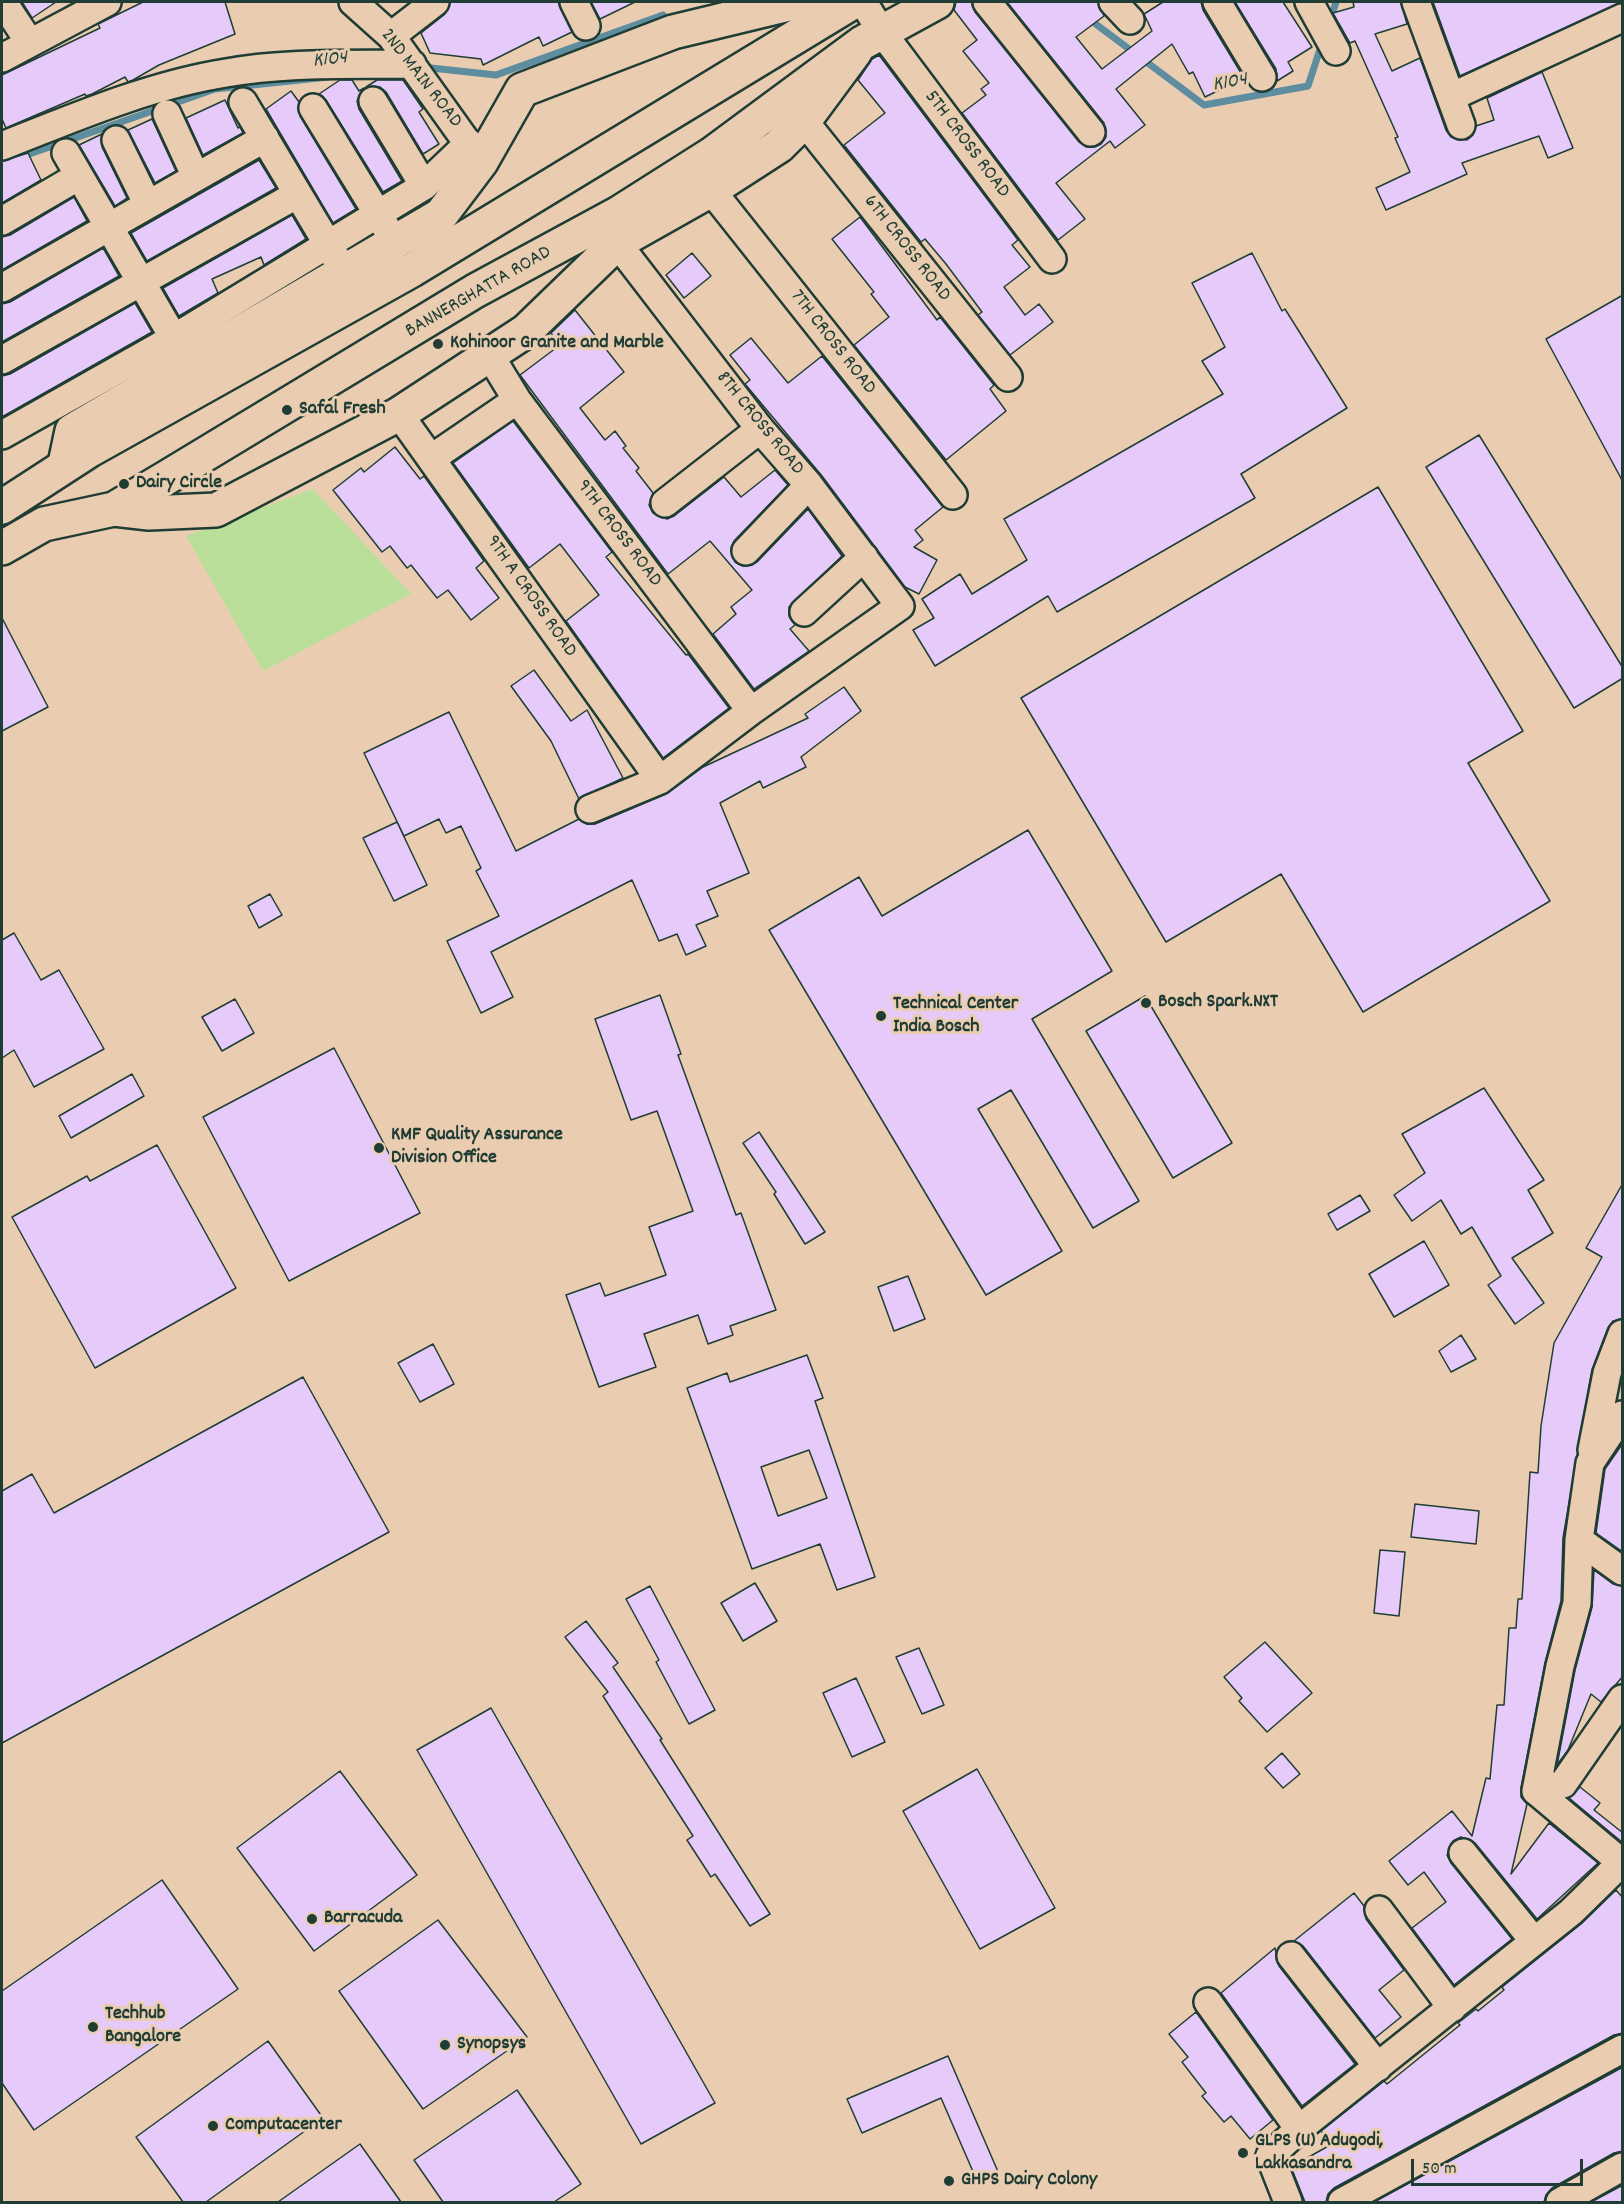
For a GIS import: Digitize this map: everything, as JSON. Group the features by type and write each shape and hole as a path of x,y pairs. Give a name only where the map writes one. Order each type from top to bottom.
{"main road":[{"name":"BANNERGHATTA ROAD","path":"2,548 44,524 114,509 475,291 619,213 712,154 871,37 937,2"},
{"path":"65,464 72,430 181,350 345,271 441,215 475,153 522,90 673,32 789,4 855,3"},
{"path":"2,507 65,464 412,270 855,3"},
{"path":"114,509 149,513 216,510 399,414 526,331 617,243 711,190 779,147 804,121 871,37"}],"street":[{"path":"3,2 30,43"},
{"path":"2,58 107,2"},
{"name":"2ND MAIN ROAD","path":"353,2 390,36 475,153"},
{"path":"390,36 435,2"},
{"path":"574,2 585,26"},
{"path":"987,2 1091,132"},
{"path":"1217,2 1262,77"},
{"path":"1309,2 1336,51"},
{"path":"1416,2 1461,125"},
{"name":"5TH CROSS ROAD","path":"855,3 871,37 1052,259"},
{"path":"1451,97 1623,18"},
{"path":"2,146 157,90 225,73 288,66 412,64"},
{"path":"373,101 424,186"},
{"path":"243,102 345,271"},
{"path":"313,108 395,242"},
{"path":"167,114 196,177"},
{"name":"6TH CROSS ROAD","path":"804,121 1008,377"},
{"path":"2,288 265,138"},
{"path":"116,140 148,205"},
{"path":"2,435 181,350 328,243 475,153"},
{"path":"2,221 73,164 181,350"},
{"name":"7TH CROSS ROAD","path":"711,190 953,495"},
{"path":"2,360 298,194"},
{"name":"8TH CROSS ROAD","path":"617,243 760,429 809,485 900,606 751,711"},
{"name":"9TH CROSS ROAD","path":"489,354 517,400 751,711"},
{"path":"432,458 517,400"},
{"name":"9TH A CROSS ROAD","path":"399,414 660,780"},
{"path":"665,503 760,429"},
{"path":"746,551 809,485"},
{"path":"804,612 864,557"},
{"path":"590,809 660,780 751,711"},
{"path":"1536,1791 1560,1666 1577,1603 1579,1539 1607,1373 1623,1334"},
{"path":"1590,1463 1623,1415"},
{"path":"1579,1539 1623,1571"},
{"path":"1536,1791 1563,1784 1623,1699"},
{"path":"1288,2202 1270,2156 1299,2129 1571,1912 1622,1863 1536,1791"},
{"path":"1463,1853 1534,1941"},
{"path":"1379,1910 1452,2008"},
{"path":"1291,1956 1378,2067"},
{"path":"1208,2002 1299,2129"},
{"path":"1342,2202 1623,2049"},
{"path":"1567,2201 1623,2167"}],"green space":[{"path":"313,489 411,594 263,671 186,536"}],"building":[{"path":"22,2 56,2 32,18"},
{"path":"143,2 225,2 235,34 159,65 133,80 128,82 125,77 92,94 86,96 85,94 6,128 2,119 2,75 100,28 98,24"},
{"path":"450,2 558,2 572,32 543,46 539,37 483,65 481,59 430,53 421,33 445,14"},
{"path":"591,2 635,2 600,19"},
{"path":"956,2 972,2 975,12 1079,142 1086,147 1101,144 1106,137 1104,123 1007,2 1098,2 1104,16 1076,37 1102,69 1152,31 1144,14 1163,2 1201,2 1203,10 1244,78 1205,97 1193,72 1189,74 1172,44 1116,89 1145,125 1115,148 1110,141 1056,183 1085,219 1058,240 962,113 986,95 981,89 989,83 963,51 977,40 954,10"},
{"path":"1235,2 1283,2 1312,47 1288,62 1293,71 1277,81 1276,69"},
{"path":"1353,2 1401,2 1407,24 1375,34 1392,71 1420,58 1446,130 1451,137 1467,140 1473,135 1476,126 1494,120 1487,98 1542,72 1573,148 1548,158 1539,136 1462,163 1467,174 1386,210 1376,188 1410,172 1395,138 1398,137 1355,41 1350,43 1333,13 1354,7"},
{"path":"1433,2 1623,2 1460,76"},
{"path":"879,55 1018,240 1012,245 1030,267 1004,287 1025,315 1039,304 1053,322 1010,355 978,315 982,312 946,264 925,239 921,242 844,145 885,113 858,80 872,59"},
{"path":"340,80 352,80 359,91 364,88 357,101 359,109 402,181 383,192 326,100 319,94"},
{"path":"377,80 403,80 423,109 419,112 439,144 423,154 386,92 380,87 366,87"},
{"path":"291,91 299,102 300,116 356,209 333,223 266,109"},
{"path":"225,100 238,128 240,127 243,133 203,155 186,118"},
{"path":"152,119 176,171 155,183 128,130"},
{"path":"102,134 102,147 127,198 115,206 79,145"},
{"path":"28,153 41,180 2,203 2,161"},
{"path":"259,160 276,188 147,261 131,233"},
{"path":"74,197 87,221 2,270 2,237 10,235"},
{"path":"292,215 306,239 264,265 261,257 212,279 218,293 179,316 163,288"},
{"path":"860,217 937,320 940,317 994,385 990,389 1006,411 946,460 854,345 889,317 871,294 874,292 832,239"},
{"path":"103,248 119,276 2,342 2,304 10,302"},
{"path":"692,253 711,276 684,298 666,275"},
{"path":"1252,253 1282,311 1285,309 1347,408 1241,474 1255,498 1057,612 1048,596 935,666 913,630 934,618 922,599 960,574 972,594 1027,560 1004,519 1223,394 1202,361 1225,347 1192,283"},
{"path":"1623,295 1623,482 1546,339"},
{"path":"135,303 152,332 2,417 2,376 10,374"},
{"path":"575,310 624,372 580,408 605,440 615,431 626,446 623,448 639,468 636,471 653,493 649,505 653,513 667,519 674,516 724,477 741,497 775,470 788,485 734,541 731,548 735,562 743,566 757,562 808,509 842,556 789,607 789,616 795,625 790,629 809,651 754,689 713,634 736,614 731,607 752,590 710,541 668,574 520,375 560,345 551,333"},
{"path":"751,338 788,383 822,356 943,507 915,530 923,540 914,547 937,560 919,594 905,587 822,476 745,384 750,380 730,355"},
{"path":"513,421 612,552 606,557 686,655 688,654 729,708 663,758 566,621 599,595 560,544 529,568 453,463"},
{"path":"1479,435 1623,668 1623,678 1574,708 1426,467"},
{"path":"395,447 420,479 424,476 484,561 476,568 499,598 471,620 448,590 437,598 411,565 407,568 390,546 382,552 333,490 361,468 364,472"},
{"path":"1378,487 1523,731 1468,763 1550,901 1363,1012 1281,874 1166,942 1021,698"},
{"path":"2,618 48,707 2,731"},
{"path":"534,670 571,721 587,710 623,778 579,799 551,741 511,686"},
{"path":"844,687 861,711 801,757 806,767 763,788 760,781 720,803 749,873 707,891 718,916 696,925 706,946 686,955 677,934 659,941 632,880 491,952 513,997 481,1013 447,941 499,916 476,871 481,868 461,826 446,833 439,819 404,836 364,753 449,712 516,851 579,819 587,824 595,824 666,794 703,767 808,718 805,714"},
{"path":"397,822 427,885 394,901 363,838"},
{"path":"1028,830 1112,971 1032,1019 1139,1201 1093,1228 1011,1090 978,1109 1062,1251 986,1295 769,930 859,877 882,916"},
{"path":"270,894 282,915 259,928 248,906"},
{"path":"14,933 41,980 59,970 104,1049 34,1087 14,1050 2,1058 2,940"},
{"path":"660,995 681,1054 678,1055 736,1215 741,1213 776,1310 730,1326 733,1335 708,1344 698,1315 644,1334 656,1367 599,1387 566,1295 600,1283 605,1296 666,1275 649,1227 693,1211 657,1111 631,1120 595,1019"},
{"path":"1145,996 1232,1143 1173,1178 1086,1031"},
{"path":"235,999 254,1033 222,1051 202,1017"},
{"path":"334,1048 420,1213 289,1281 203,1117"},
{"path":"132,1074 144,1096 71,1138 59,1116"},
{"path":"1484,1088 1544,1180 1528,1190 1553,1233 1512,1258 1544,1303 1515,1324 1488,1285 1501,1276 1472,1227 1461,1234 1441,1200 1412,1221 1394,1195 1425,1173 1402,1134"},
{"path":"759,1132 825,1232 805,1244 774,1194 776,1192 743,1143"},
{"path":"157,1145 236,1288 95,1368 12,1217 87,1176 90,1181"},
{"path":"1623,1183 1623,1319 1613,1321 1608,1328 1592,1370 1563,1538 1561,1601 1545,1663 1521,1788 1521,1797 1527,1804 1511,1874 1549,1823 1598,1863 1537,1919 1475,1843 1461,1837 1453,1841 1447,1855 1451,1863 1512,1939 1454,1985 1412,1928 1446,1902 1424,1872 1408,1885 1389,1861 1452,1811 1472,1836 1486,1778 1490,1779 1497,1705 1504,1705 1509,1628 1516,1628 1518,1599 1522,1599 1530,1472 1538,1473 1541,1426 1554,1343 1602,1257 1586,1248"},
{"path":"1360,1195 1370,1211 1337,1230 1328,1214"},
{"path":"1424,1241 1449,1285 1394,1317 1369,1274"},
{"path":"908,1276 925,1319 894,1331 878,1287"},
{"path":"1461,1335 1476,1359 1451,1372 1439,1351"},
{"path":"433,1344 454,1384 420,1402 398,1363"},
{"path":"807,1355 823,1398 815,1401 875,1577 837,1590 820,1544 752,1569 687,1388 727,1373 730,1382","holes":["809,1450 827,1498 778,1516 761,1467"]},
{"path":"303,1377 389,1532 2,1743 2,1491 32,1474 54,1513"},
{"path":"1623,1443 1623,1552 1596,1533 1605,1469"},
{"path":"1415,1504 1479,1511 1476,1544 1411,1537"},
{"path":"1380,1550 1405,1552 1399,1616 1374,1613"},
{"path":"1594,1570 1613,1584 1623,1586 1623,1676 1601,1702 1591,1694 1568,1750 1557,1765 1575,1670 1592,1607"},
{"path":"755,1583 777,1621 743,1641 721,1603"},
{"path":"650,1586 715,1710 689,1724 656,1662 659,1660 626,1599"},
{"path":"586,1621 618,1663 613,1667 662,1739 660,1740 770,1914 750,1926 715,1874 711,1877 687,1840 693,1836 603,1696 608,1692 565,1637"},
{"path":"1265,1642 1312,1693 1267,1732 1239,1701 1242,1698 1224,1677"},
{"path":"919,1648 944,1705 922,1714 896,1657"},
{"path":"856,1678 885,1742 852,1757 823,1693"},
{"path":"491,1708 715,2103 641,2144 417,1750"},
{"path":"1282,1753 1300,1774 1283,1788 1265,1768"},
{"path":"977,1769 1055,1908 980,1949 903,1811"},
{"path":"340,1771 417,1875 314,1951 237,1848"},
{"path":"1580,1787 1600,1803 1594,1810 1623,1833 1623,1843 1569,1798"},
{"path":"162,1880 238,1989 34,2130 2,2083 2,1991"},
{"path":"1616,1890 1623,1898 1623,2033 1614,2035 1334,2188 1328,2194 1326,2202 1305,2202 1291,2167 1332,2144 1321,2131 1384,2081 1387,2084 1460,2025 1458,2023 1476,2009 1478,2011 1504,1990 1502,1987 1581,1924"},
{"path":"1354,1893 1364,1906 1366,1919 1404,1970 1379,1990 1401,2017 1375,2038 1303,1946 1294,1941"},
{"path":"438,1920 527,2037 423,2109 339,1991"},
{"path":"1275,1948 1279,1966 1355,2064 1302,2106 1221,1993"},
{"path":"1196,2012 1273,2120 1250,2139 1231,2116 1224,2122 1202,2096 1206,2093 1182,2062 1188,2057 1169,2034"},
{"path":"268,2041 323,2118 206,2202 183,2202 136,2137"},
{"path":"948,2056 999,2174 978,2183 941,2098 862,2133 847,2099"},
{"path":"1623,2067 1623,2151 1614,2153 1552,2188 1544,2202 1374,2202"},
{"path":"517,2090 581,2184 554,2202 443,2202 414,2160"},
{"path":"360,2144 401,2202 278,2202"},
{"path":"1623,2185 1623,2202 1591,2202"}],"waterway":[{"name":"K104","path":"1329,24 1336,2"},
{"name":"K104","path":"422,67 496,75 663,15"},
{"name":"K104","path":"1089,19 1204,105 1308,86 1322,43"},
{"name":"K104","path":"21,157 215,89 328,77"}],"place":[{"name":"Kohinoor Granite and Marble","path":"438,344"},
{"name":"Safal Fresh","path":"287,410"},
{"name":"Dairy Circle","path":"124,484"},
{"name":"Bosch Spark.NXT","path":"1146,1003"},
{"name":"Technical Center India Bosch","path":"881,1016"},
{"name":"KMF Quality Assurance Division Office","path":"379,1148"},
{"name":"Barracuda","path":"312,1919"},
{"name":"Techhub Bangalore","path":"93,2027"},
{"name":"Synopsys","path":"445,2045"},
{"name":"Computacenter","path":"213,2126"},
{"name":"GLPS (U) Adugodi, Lakkasandra","path":"1243,2153"},
{"name":"GHPS Dairy Colony","path":"949,2181"}]}
